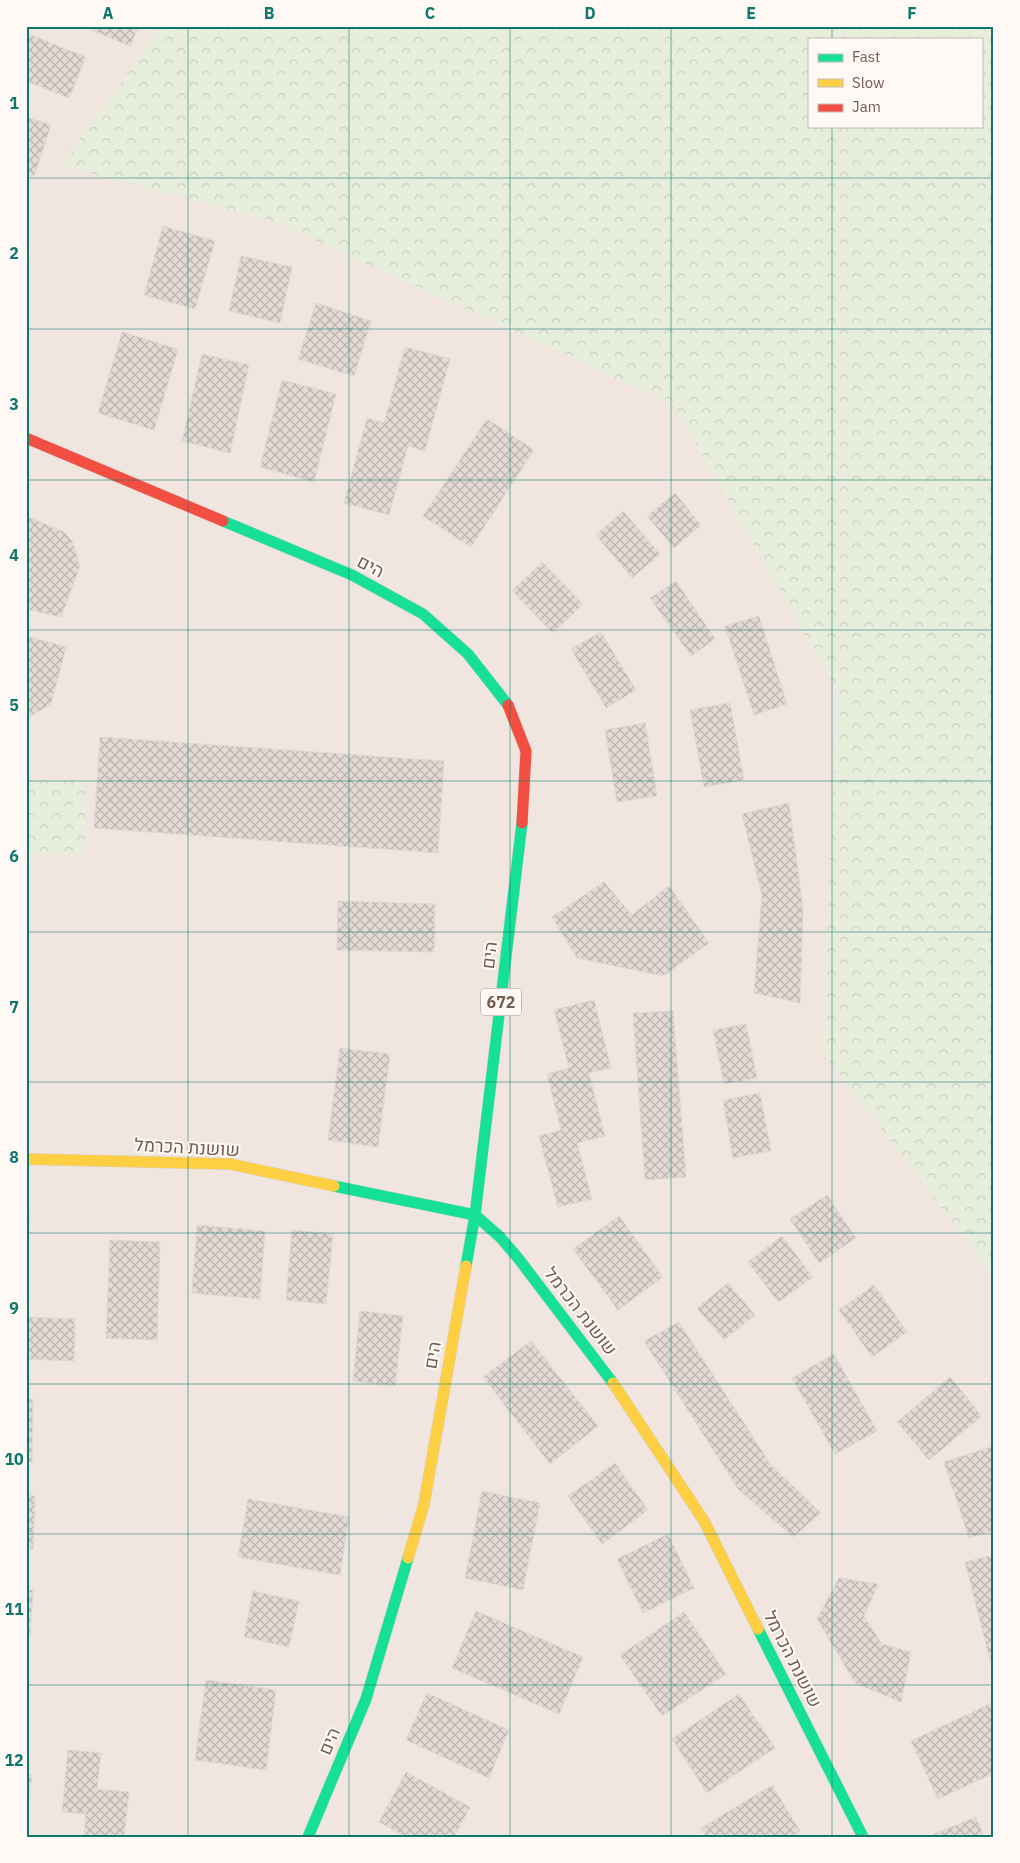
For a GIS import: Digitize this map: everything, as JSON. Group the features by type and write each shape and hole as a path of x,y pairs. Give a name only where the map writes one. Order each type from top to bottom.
{"main road":[{"name":"הים","path":"26,438 352,575 423,614 468,654 507,703 526,751 524,807 475,1215 424,1504 366,1699 308,1837"},
{"name":"שושנת הכרמל","path":"26,1158 230,1164 475,1215 500,1237 518,1258 604,1369 704,1522 863,1837"}],"shaded area":[{"path":"26,26 994,26 994,1837 26,1837"}],"green space":[{"path":"162,26 994,26 994,1277 822,1051 837,690 673,404 272,221 61,165"},
{"path":"85,781 86,853 26,854 26,782"}],"building":[{"path":"87,26 139,26 130,46 87,28"},
{"path":"26,33 86,57 69,98 26,81"},
{"path":"26,117 51,125 34,176 26,174"},
{"path":"163,226 215,241 195,309 144,295"},
{"path":"241,256 292,267 280,323 229,311"},
{"path":"316,303 371,321 354,376 298,359"},
{"path":"122,332 178,349 154,430 98,413"},
{"path":"405,347 450,359 425,451 408,446 389,515 344,503 367,418 384,423"},
{"path":"202,354 249,365 230,453 182,441"},
{"path":"282,380 336,394 314,482 260,467"},
{"path":"487,419 534,450 471,547 423,516"},
{"path":"675,493 701,525 674,548 647,516"},
{"path":"623,511 660,554 632,578 596,535"},
{"path":"26,516 64,532 72,541 80,566 61,617 26,609"},
{"path":"542,562 583,604 553,633 512,591"},
{"path":"676,581 715,639 691,656 650,598"},
{"path":"759,616 787,704 754,715 725,626"},
{"path":"601,632 636,690 606,708 571,649"},
{"path":"26,636 66,647 51,704 26,719"},
{"path":"730,703 744,780 704,787 690,710"},
{"path":"645,723 657,796 617,802 605,730"},
{"path":"100,737 444,761 438,853 94,828"},
{"path":"789,803 803,909 800,1003 754,993 762,895 742,814"},
{"path":"604,882 632,915 669,886 709,943 663,976 577,958 552,917"},
{"path":"338,901 435,904 434,952 337,950"},
{"path":"594,1000 611,1068 589,1073 605,1136 577,1143 592,1199 558,1207 539,1136 561,1130 547,1074 569,1068 554,1010"},
{"path":"673,1011 686,1177 645,1180 633,1013"},
{"path":"746,1024 757,1078 724,1084 713,1030"},
{"path":"340,1048 390,1054 378,1147 328,1140"},
{"path":"760,1093 771,1151 733,1158 723,1100"},
{"path":"827,1195 856,1238 819,1263 790,1219"},
{"path":"26,1214 30,1215 26,1250"},
{"path":"619,1216 663,1277 618,1310 573,1249"},
{"path":"197,1225 265,1231 260,1299 192,1293"},
{"path":"292,1230 333,1234 326,1304 286,1300"},
{"path":"782,1236 813,1277 778,1302 748,1262"},
{"path":"110,1240 160,1242 157,1340 106,1338"},
{"path":"728,1283 755,1315 724,1340 697,1308"},
{"path":"874,1285 907,1332 872,1357 839,1310"},
{"path":"360,1311 403,1316 395,1386 353,1381"},
{"path":"26,1317 75,1319 74,1361 26,1359"},
{"path":"679,1322 771,1465 821,1513 793,1537 738,1489 644,1341"},
{"path":"531,1341 598,1426 550,1464 483,1377"},
{"path":"834,1354 877,1431 835,1454 792,1378"},
{"path":"950,1377 982,1416 929,1460 897,1422"},
{"path":"26,1399 33,1399 32,1462 26,1461"},
{"path":"994,1446 994,1530 969,1538 944,1462"},
{"path":"615,1463 648,1510 602,1544 568,1496"},
{"path":"482,1491 540,1503 523,1590 465,1578"},
{"path":"26,1495 35,1496 33,1549 26,1549"},
{"path":"248,1499 349,1517 340,1575 238,1557"},
{"path":"668,1534 694,1588 643,1613 617,1559"},
{"path":"994,1555 994,1659 990,1660 965,1562"},
{"path":"839,1578 878,1584 864,1616 882,1644 911,1652 901,1702 855,1683 817,1619"},
{"path":"26,1590 33,1590 30,1635 26,1635"},
{"path":"253,1591 299,1601 289,1647 244,1637"},
{"path":"476,1611 583,1657 559,1714 452,1668"},
{"path":"684,1612 726,1674 662,1716 620,1655"},
{"path":"206,1680 276,1690 266,1770 195,1760"},
{"path":"427,1693 509,1730 489,1778 406,1740"},
{"path":"739,1694 775,1748 707,1793 672,1739"},
{"path":"994,1702 994,1773 938,1799 911,1741"},
{"path":"68,1750 101,1753 97,1789 129,1792 124,1837 84,1837 86,1814 62,1812"},
{"path":"406,1772 470,1807 454,1837 406,1837 379,1822"},
{"path":"26,1774 32,1775 26,1814"},
{"path":"772,1785 800,1831 791,1837 706,1837 701,1828"},
{"path":"976,1817 984,1837 936,1837 934,1834"}],"traffic: fast":[{"path":"223,521 352,575 423,614 468,654 508,705"},
{"path":"466,1266 475,1215 522,823"},
{"path":"334,1186 475,1215 500,1237 518,1258 613,1383"},
{"path":"308,1837 366,1699 408,1558"},
{"path":"758,1629 863,1837"}],"traffic: slow":[{"path":"26,1159 230,1164 334,1186"},
{"path":"408,1558 424,1504 466,1266"},
{"path":"613,1383 704,1521 758,1629"}],"traffic: jam":[{"path":"26,438 223,521"},
{"path":"508,705 526,751 522,823"}]}
